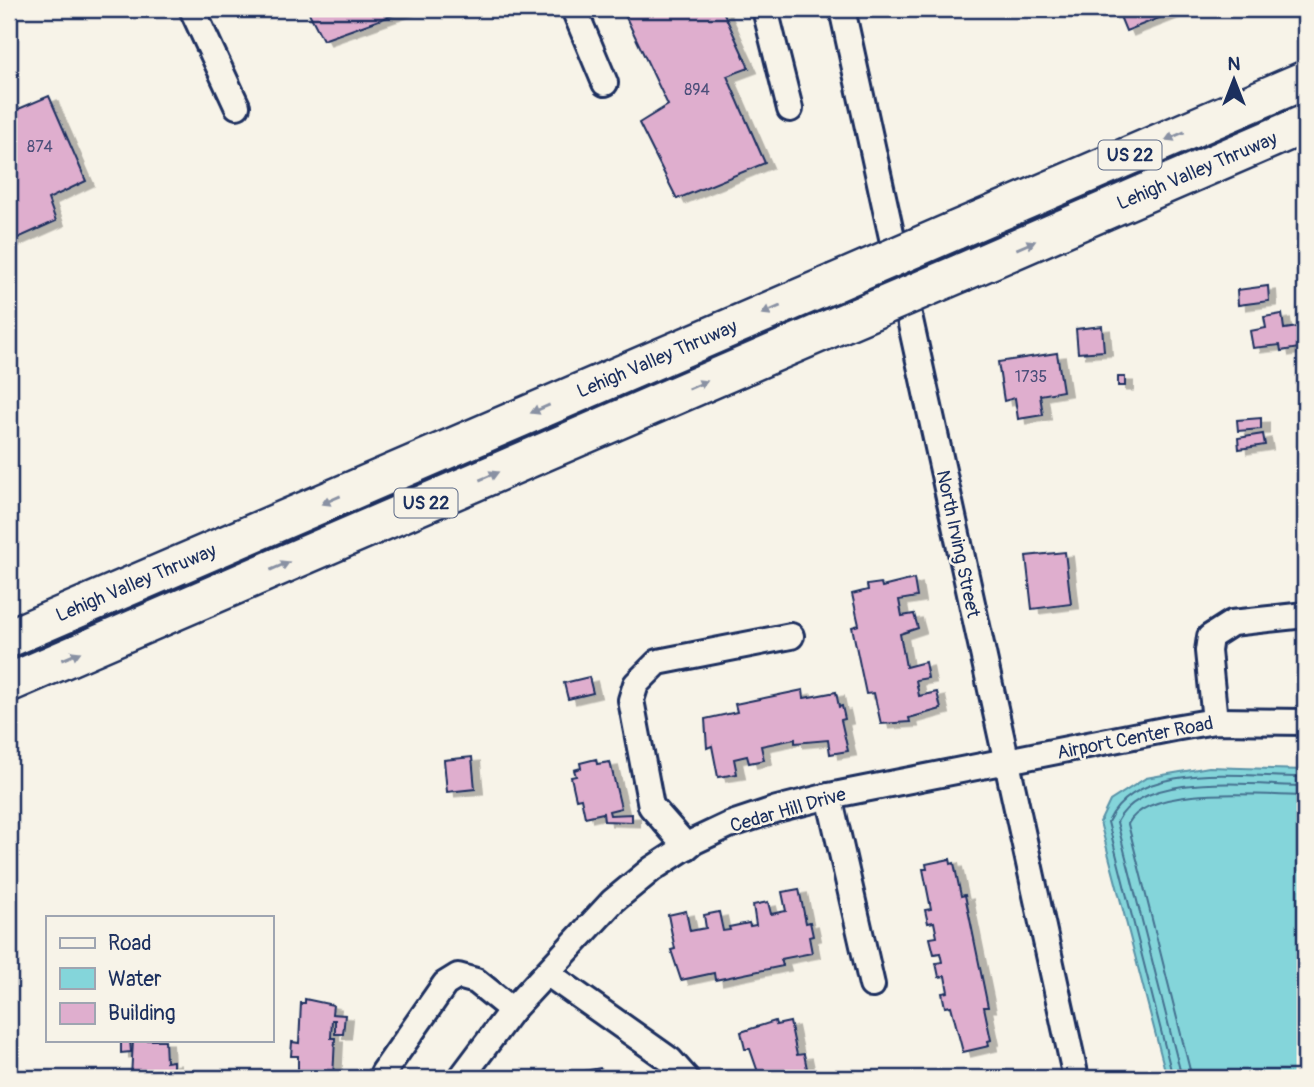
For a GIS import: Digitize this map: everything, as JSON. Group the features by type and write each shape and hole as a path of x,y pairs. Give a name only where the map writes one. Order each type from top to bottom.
{"highway":[{"name":"Lehigh Valley Thruway","path":"9,638 1305,80"},
{"name":"Lehigh Valley Thruway","path":"9,683 1305,124"}],"street":[{"path":"192,9 237,106"},
{"path":"574,9 605,83"},
{"path":"765,9 790,109"},
{"name":"North Irving Street","path":"842,9 1076,1078"},
{"path":"1215,721 1208,650 1210,637 1232,623 1305,615"},
{"path":"687,847 651,806 631,700 636,684 657,662 791,636"},
{"name":"Airport Center Road","path":"1007,762 1215,721 1305,722"},
{"name":"Cedar Hill Drive","path":"464,1077 512,1010 613,901 652,869 687,847 729,825 829,796 1007,762"},
{"path":"829,796 872,985"},
{"path":"547,973 670,1060 686,1078"},
{"path":"383,1073 445,985 458,976 475,981 512,1010"}],"water":[{"path":"1209,767 1305,770 1305,1078 1167,1078 1100,822 1110,801 1146,778"}],"building":[{"path":"307,9 410,9 323,40"},
{"path":"622,9 722,9 749,68 727,76 765,163 677,199 639,123 668,105"},
{"path":"1117,9 1182,9 1126,31"},
{"path":"49,96 86,181 48,199 56,221 9,242 9,113"},
{"path":"1268,286 1269,301 1238,305 1237,290"},
{"path":"1282,314 1284,329 1305,326 1305,347 1281,351 1280,345 1253,348 1250,331 1266,328 1264,317"},
{"path":"1102,326 1104,351 1078,353 1076,329"},
{"path":"1057,353 1063,391 1040,395 1043,415 1018,419 1015,398 1004,401 998,362"},
{"path":"1118,377 1125,377 1125,386 1118,386"},
{"path":"1261,418 1261,429 1238,431 1237,420"},
{"path":"1263,434 1265,445 1239,449 1238,438"},
{"path":"1065,552 1071,604 1032,609 1026,556"},
{"path":"914,579 917,597 899,600 902,616 914,614 918,628 900,634 906,667 925,662 928,678 916,680 919,696 937,692 941,709 909,718 910,722 881,724 874,693 866,694 852,627 859,625 852,594 868,590 867,585 881,583 882,587"},
{"path":"589,677 593,693 568,699 564,683"},
{"path":"803,690 804,698 836,692 845,719 841,720 848,751 830,754 828,740 795,743 795,739 761,746 764,760 749,763 747,756 734,759 737,774 718,777 712,746 707,748 705,719 737,712 735,704"},
{"path":"472,757 475,789 447,792 444,760"},
{"path":"596,759 597,764 610,762 621,808 609,811 610,815 632,814 632,822 604,821 603,813 585,817 581,798 576,799 571,777 576,776 574,770 581,768 580,763"},
{"path":"950,859 951,864 954,863 961,896 965,895 988,1007 984,1007 991,1040 988,1041 989,1046 963,1052 951,1006 945,1007 942,993 948,992 945,976 939,977 936,963 942,962 940,953 934,954 930,938 937,937 934,922 928,923 925,910 931,909 923,869 927,869 926,864"},
{"path":"799,889 806,923 810,922 813,936 809,937 812,953 781,959 783,966 715,980 714,973 681,980 671,950 675,949 668,915 686,911 690,931 706,928 704,915 719,912 723,931 749,923 750,926 756,925 753,905 768,902 771,914 786,911 782,892"},
{"path":"305,999 333,1005 332,1014 345,1015 343,1034 335,1034 335,1020 332,1020 331,1038 335,1038 333,1078 290,1078 291,1071 298,1071 298,1056 291,1056 292,1042 299,1043 301,1003 305,1003"},
{"path":"775,1021 776,1025 790,1022 797,1055 804,1054 809,1078 760,1078 750,1049 745,1049 741,1032"},
{"path":"121,1042 130,1042 131,1052 121,1053"},
{"path":"133,1042 165,1042 166,1062 173,1061 173,1075 167,1075 167,1078 131,1078"},
{"path":"600,1068 605,1078 574,1078 573,1073"}]}
